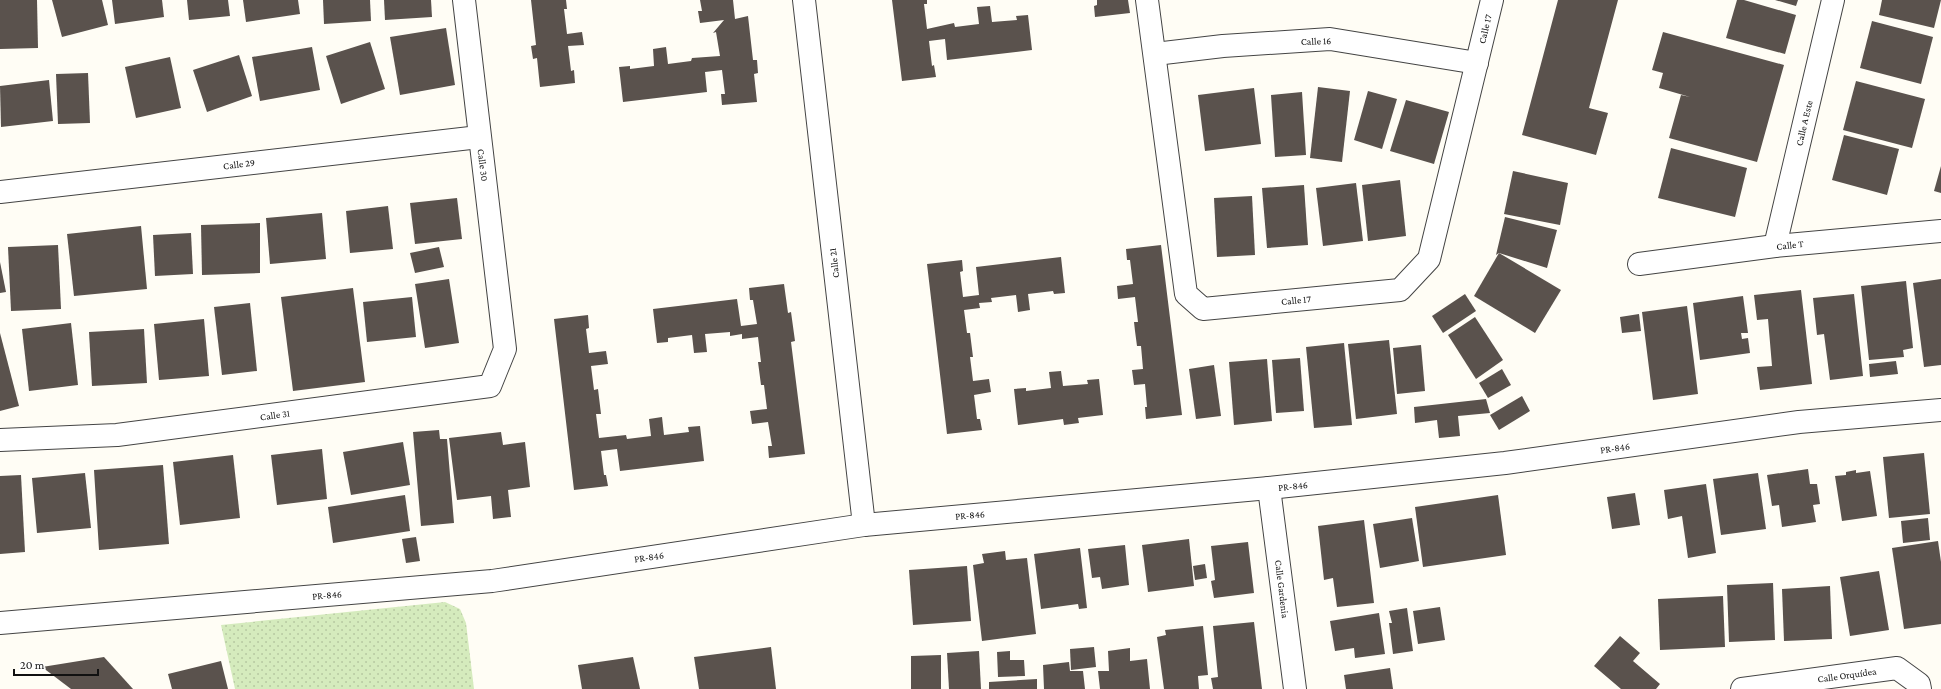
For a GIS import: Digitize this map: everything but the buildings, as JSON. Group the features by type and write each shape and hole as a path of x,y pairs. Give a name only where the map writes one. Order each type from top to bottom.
{"street":[{"name":"Calle 30","path":"464,0 503,330"},
{"name":"Calle 21","path":"804,0 864,526"},
{"name":"Calle 17","path":"1147,0 1186,294 1203,309 1400,290 1429,259 1492,0"},
{"name":"Calle A Este","path":"1775,246 1833,0"},
{"name":"Calle 16","path":"1155,54 1223,46 1330,39 1477,63"},
{"name":"Calle 29","path":"0,192 479,137"},
{"name":"Calle T","path":"1639,264 1775,246 1941,231"},
{"name":"Calle 31","path":"0,440 117,436 490,386 505,350 503,330"},
{"name":"PR-846","path":"0,623 492,581 864,526 1269,488 1505,463 1799,422 1941,410"},
{"name":"Calle Gardenia","path":"1269,488 1295,689"},
{"name":"Calle Orquídea","path":"1742,689 1898,668 1919,684 1920,689"}],"green space":[{"path":"445,602 460,609 466,623 474,689 235,689 221,625"}]}
